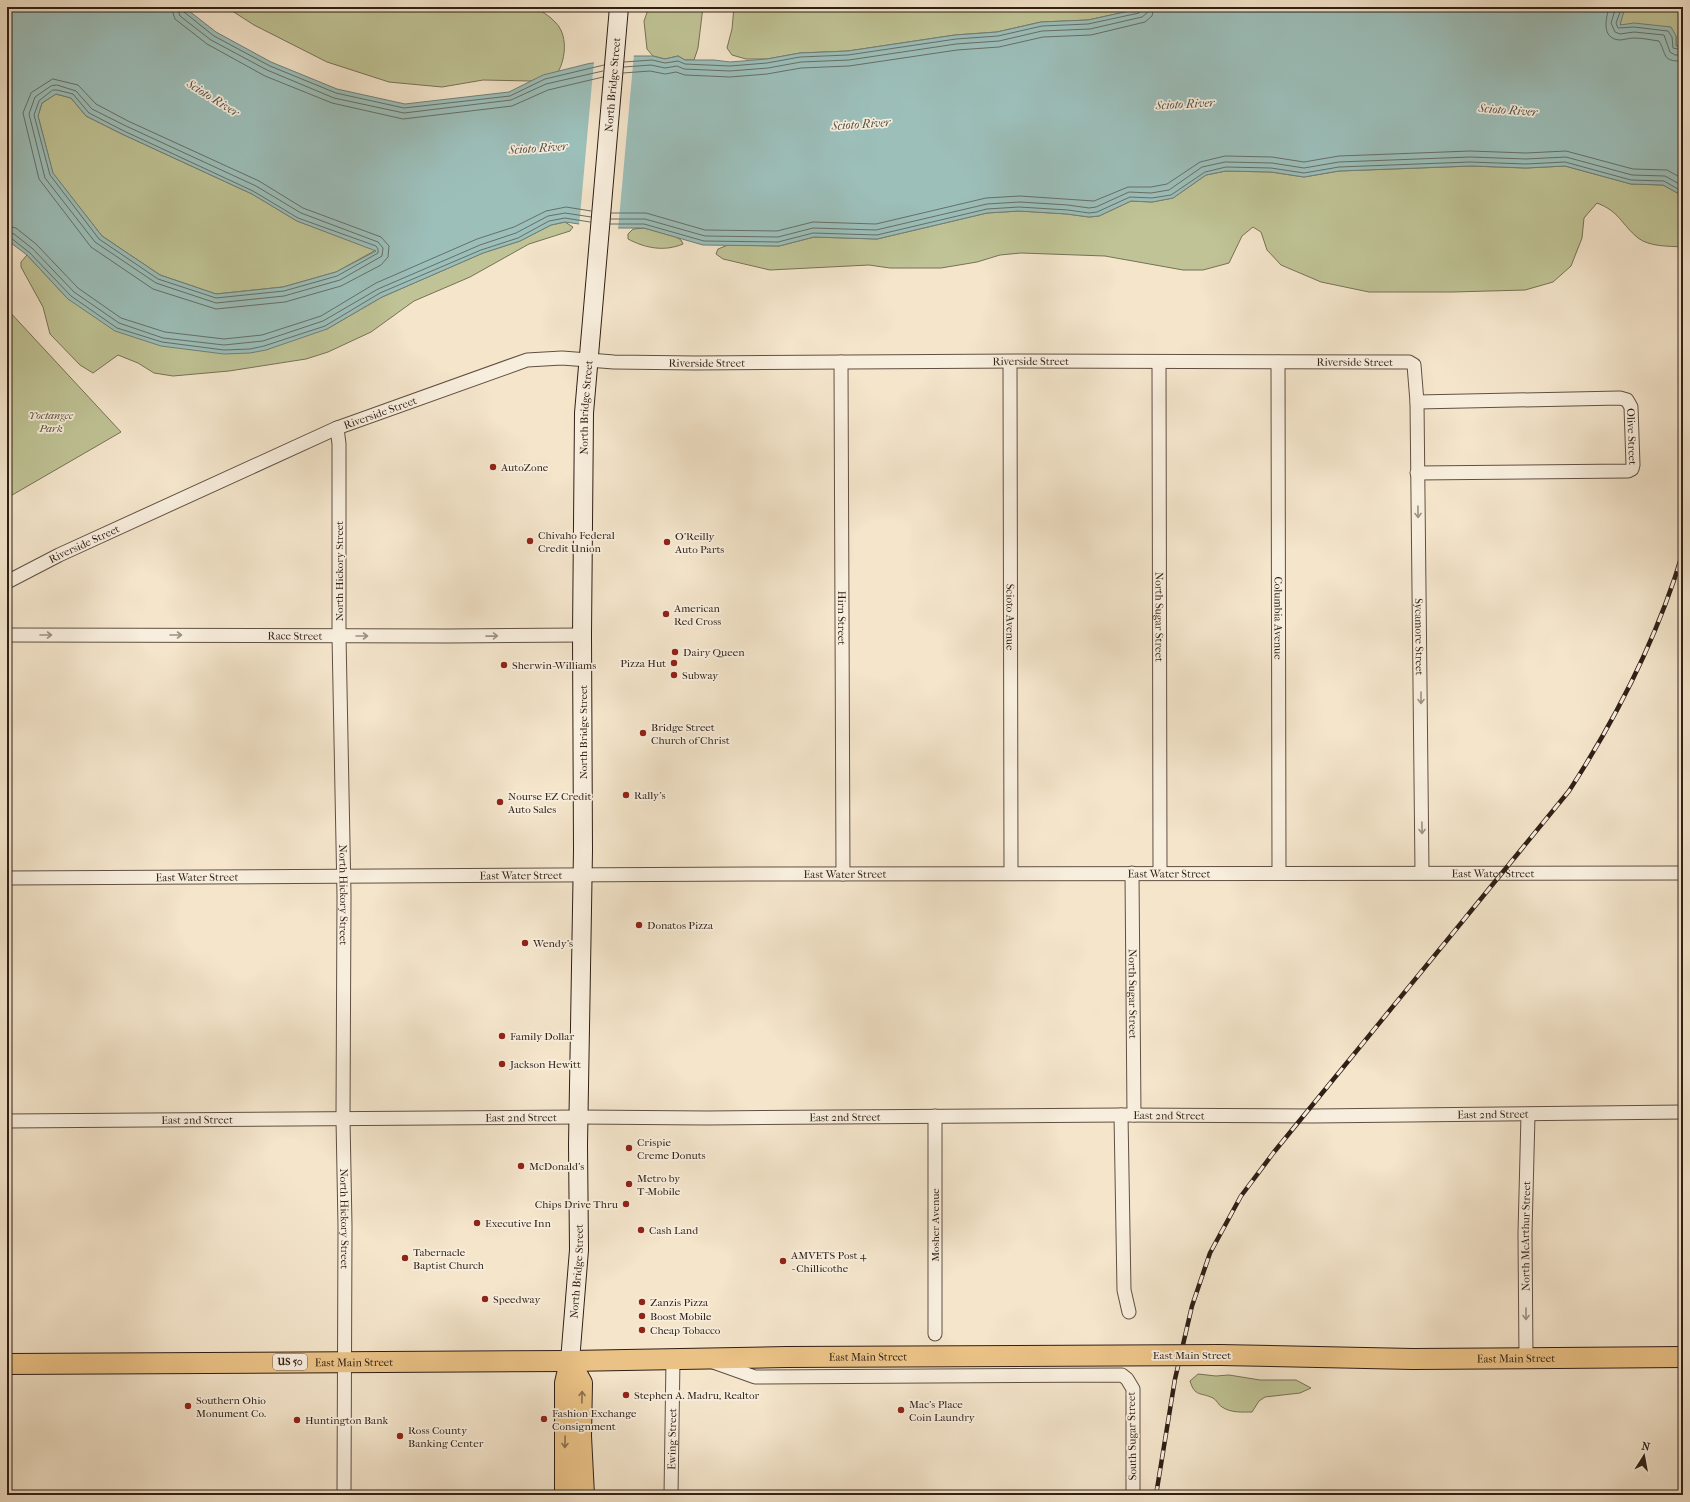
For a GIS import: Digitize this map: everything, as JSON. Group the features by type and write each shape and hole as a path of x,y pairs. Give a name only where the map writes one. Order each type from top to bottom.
{"main road":[{"name":"North Bridge Street","path":"570,1361 578,1250 583,875 582,635 584,413 620,7"},
{"name":"East Main Street","path":"7,1364 570,1361 788,1357 1220,1355 1413,1359 1683,1357"},
{"path":"565,1495 566,1384 570,1361"},
{"path":"570,1361 582,1383 581,1436 584,1495"}],"street":[{"name":"Riverside Street","path":"7,582 59,555 337,428 527,360 562,358 614,362 695,363 1409,362 1414,365 1417,402"},
{"name":"Hirn Street","path":"841,362 843,874"},
{"name":"Scioto Avenue","path":"1010,362 1011,873"},
{"name":"North Sugar Street","path":"1159,362 1160,873"},
{"name":"Columbia Avenue","path":"1278,362 1279,873"},
{"name":"Olive Street","path":"1417,402 1620,398 1627,400 1631,407 1633,465 1632,469 1628,471 1417,473"},
{"name":"Sycamore Street","path":"1417,402 1422,872"},
{"name":"North Hickory Street","path":"337,428 339,444 339,636 344,877 344,1495"},
{"name":"Race Street","path":"7,635 582,635"},
{"name":"East Water Street","path":"7,878 1011,873 1683,873"},
{"name":"North Sugar Street","path":"1128,1312 1124,1290 1132,873"},
{"name":"East 2nd Street","path":"7,1121 193,1118 343,1119 1128,1115 1528,1115 1683,1112"},
{"name":"North McArthur Street","path":"1526,1358 1525,1233 1528,1115"},
{"name":"Mosher Avenue","path":"935,1116 935,1334"},
{"name":"Ewing Street","path":"671,1495 673,1358"},
{"name":"East Main Street","path":"702,1358 755,1377 1115,1374 1122,1375 1127,1379"},
{"name":"South Sugar Street","path":"1127,1379 1132,1389 1133,1495"}],"green space":[{"path":"226,7 535,7 551,18 559,27 564,39 563,60 558,72 531,81 483,80 442,87 389,82 327,62 254,25"},
{"path":"649,7 703,7 698,48 694,60 685,60 678,56 665,59 653,56 647,49 644,21"},
{"path":"734,7 1148,7 1088,20 1041,22 997,32 955,35 848,51 800,53 767,59 746,59 732,55 727,48 732,29"},
{"path":"1627,7 1683,7 1683,46 1676,46 1676,36 1619,25 1624,10"},
{"path":"56,94 71,98 86,116 252,194 297,221 376,250 336,272 283,287 216,294 160,275 102,236 53,174 38,116 42,103"},
{"path":"1471,166 1526,168 1565,166 1631,184 1663,185 1683,196 1683,247 1660,246 1643,241 1632,233 1616,214 1597,203 1584,218 1582,238 1571,266 1553,282 1525,290 1369,292 1321,282 1281,265 1267,250 1261,232 1253,227 1242,236 1229,263 1203,270 1183,270 1105,256 1021,253 1000,255 977,262 941,268 890,268 869,265 770,270 723,259 716,254 718,249 728,245 779,246 814,237 877,239 987,213 1019,211 1089,217 1099,216 1131,201 1152,202 1173,198 1206,175 1226,171 1271,172 1304,177 1339,171"},
{"path":"565,222 573,227 570,231 529,244 470,277 414,301 371,332 328,352 306,359 229,371 173,376 154,373 138,363 118,355 93,373 80,365 50,334 43,307 21,267 21,262 27,255 68,299 327,329 382,297 483,253 520,241 551,225"},
{"path":"644,228 676,237 681,240 683,244 669,248 655,248 641,245 628,239 628,234 633,229"},
{"name":"Yoctangee Park","path":"7,309 121,432 7,498"},
{"path":"1198,1374 1216,1376 1229,1375 1260,1380 1296,1380 1311,1388 1300,1393 1265,1397 1259,1401 1252,1412 1237,1412 1225,1409 1213,1398 1196,1392 1190,1381"}],"water":[{"name":"Scioto River","path":"7,7 184,7 216,32 271,62 337,89 405,104 509,92 543,75 587,64 634,56 653,56 665,59 678,56 685,60 714,60 730,62 767,59 800,53 848,51 955,35 997,32 1041,22 1088,20 1148,7 1627,7 1624,11 1620,25 1634,23 1671,27 1676,36 1676,46 1683,46 1683,196 1663,185 1631,184 1565,166 1526,168 1471,166 1339,171 1304,177 1271,172 1226,171 1206,175 1173,198 1152,202 1131,201 1099,216 1089,217 1019,211 987,213 877,239 814,237 779,246 703,245 644,228 607,228 565,222 551,225 520,241 483,253 382,297 327,329 266,350 250,353 224,354 161,346 115,331 68,299 27,255 7,240","holes":["56,94 71,98 86,116 252,194 297,221 376,251 336,272 283,287 216,294 160,275 102,236 53,173 38,116 42,103"]}],"pier":[{"path":"634,54 618,230 579,227 594,61"}],"railway":[{"path":"1156,1495 1175,1379 1192,1306 1210,1253 1241,1196 1274,1152 1569,791 1604,734 1635,675 1649,645 1673,583 1683,552"}],"place":[{"name":"AutoZone","path":"493,467"},
{"name":"Chivaho Federal Credit Union","path":"530,541"},
{"name":"O'Reilly Auto Parts","path":"667,542"},
{"name":"American Red Cross","path":"666,614"},
{"name":"Dairy Queen","path":"675,652"},
{"name":"Pizza Hut","path":"674,663"},
{"name":"Sherwin-Williams","path":"504,665"},
{"name":"Subway","path":"674,675"},
{"name":"Bridge Street Church of Christ","path":"643,733"},
{"name":"Rally's","path":"626,795"},
{"name":"Nourse EZ Credit Auto Sales","path":"500,802"},
{"name":"Donatos Pizza","path":"639,925"},
{"name":"Wendy's","path":"525,943"},
{"name":"Family Dollar","path":"502,1036"},
{"name":"Jackson Hewitt","path":"502,1064"},
{"name":"Crispie Creme Donuts","path":"629,1148"},
{"name":"McDonald's","path":"521,1166"},
{"name":"Metro by T-Mobile","path":"629,1184"},
{"name":"Chips Drive Thru","path":"626,1204"},
{"name":"Executive Inn","path":"477,1223"},
{"name":"Cash Land","path":"641,1230"},
{"name":"Tabernacle Baptist Church","path":"405,1258"},
{"name":"AMVETS Post 4 - Chillicothe","path":"783,1261"},
{"name":"Speedway","path":"485,1299"},
{"name":"Zanzis Pizza","path":"642,1302"},
{"name":"Boost Mobile","path":"642,1316"},
{"name":"Cheap Tobacco","path":"642,1330"},
{"name":"Stephen A. Madru, Realtor","path":"626,1395"},
{"name":"Southern Ohio Monument Co.","path":"188,1406"},
{"name":"Mac's Place Coin Laundry","path":"901,1410"},
{"name":"Fashion Exchange Consignment","path":"544,1419"},
{"name":"Huntington Bank","path":"297,1420"},
{"name":"Ross County Banking Center","path":"400,1436"}]}
